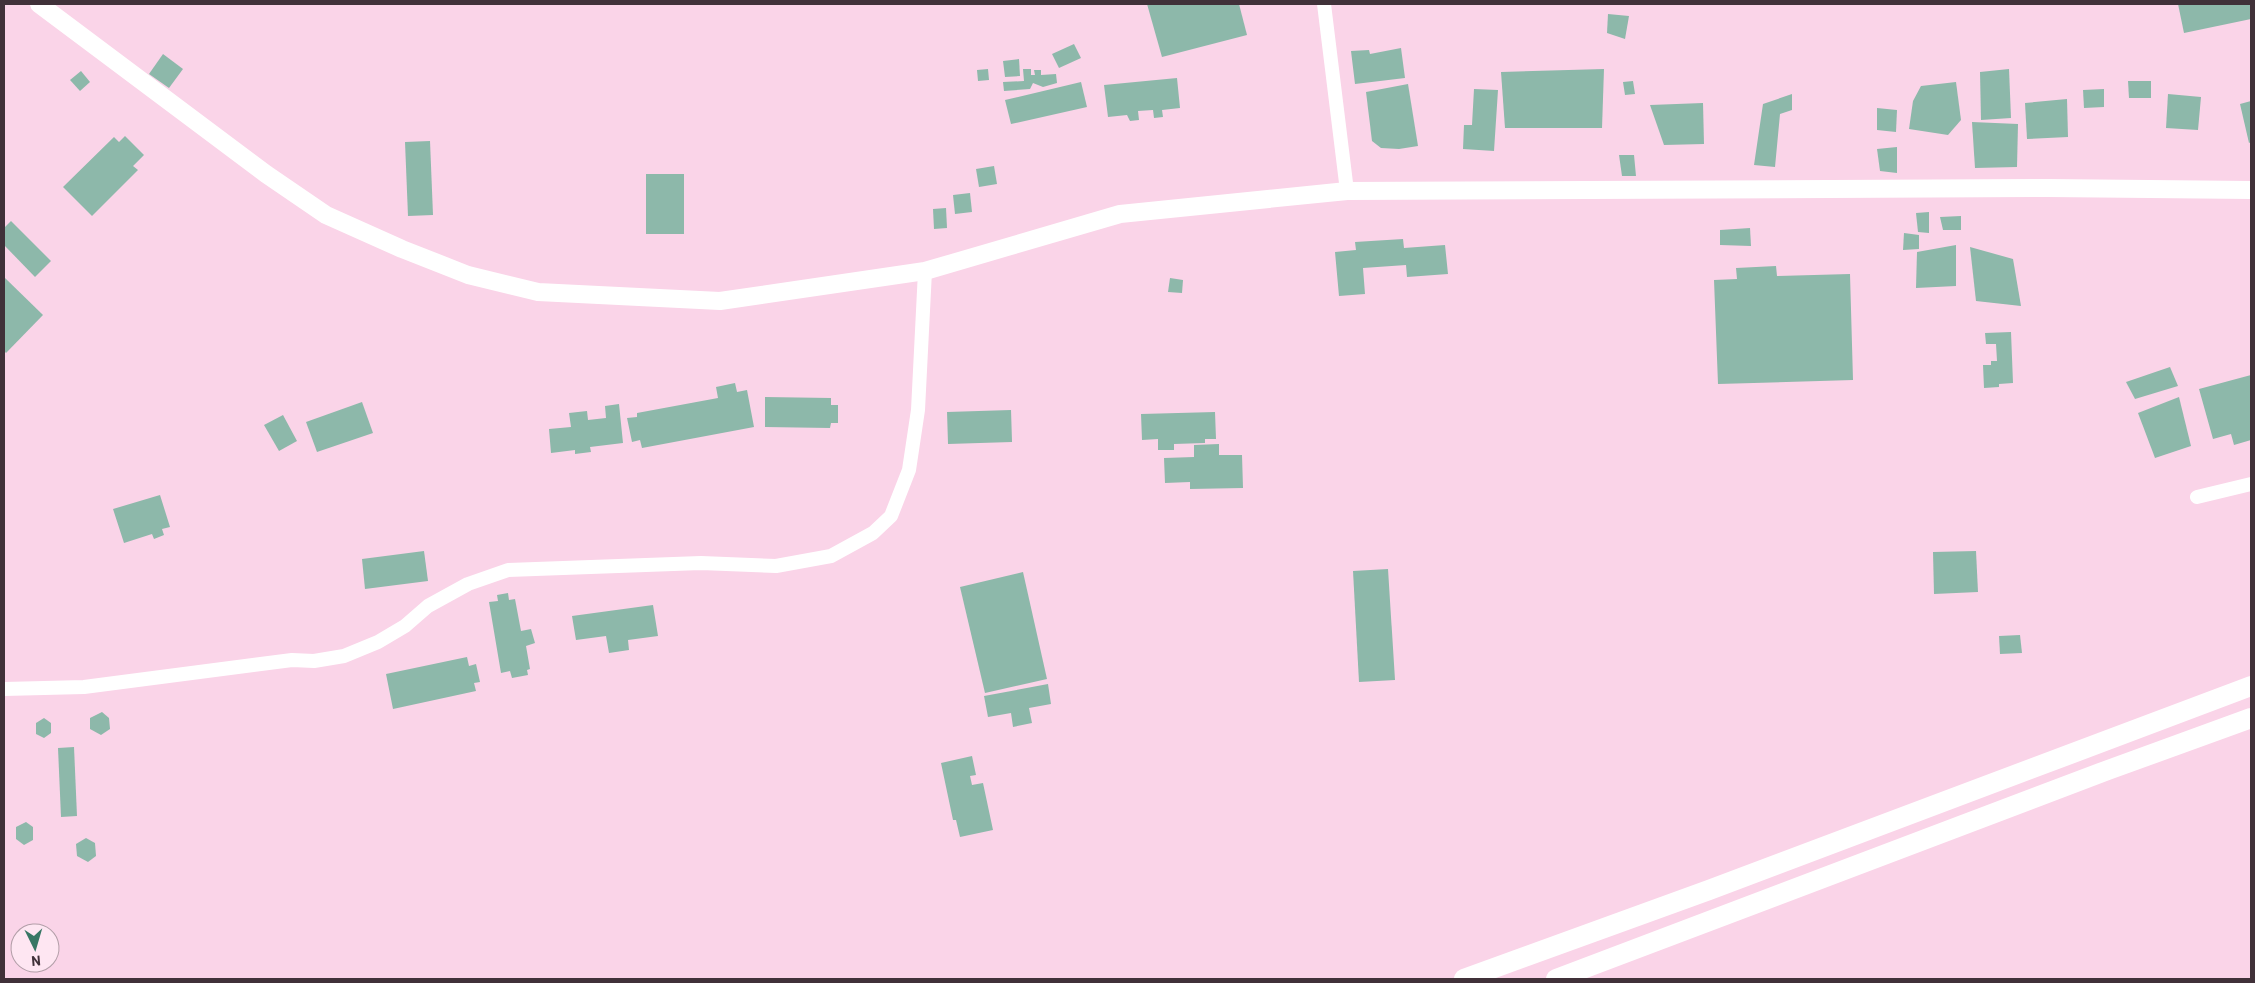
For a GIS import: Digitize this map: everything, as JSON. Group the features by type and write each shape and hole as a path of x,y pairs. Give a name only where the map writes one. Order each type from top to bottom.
{"main road":[{"path":"1464,979 1700,894 2251,686"},
{"path":"1556,979 2108,770 2251,718"}],"street":[{"path":"39,4 236,152 326,215 402,249 468,275 538,292 720,301 925,271 1120,214 1347,191 2048,188 2251,190"},
{"path":"1324,4 1347,191"},
{"path":"4,689 84,687 292,660 314,660 344,656 378,642 405,626 428,606 468,584 508,570 701,563 776,566 831,556 873,533 891,516 909,470 918,410 925,271"},
{"path":"2197,497 2251,484"}],"building":[{"path":"1147,4 1239,4 1247,35 1162,57"},
{"path":"2178,4 2251,4 2251,19 2184,33"},
{"path":"1608,14 1629,16 1625,39 1607,33"},
{"path":"1074,44 1081,58 1059,68 1052,54"},
{"path":"1401,48 1405,78 1355,84 1351,51 1369,50 1370,54"},
{"path":"163,54 183,69 169,88 149,74"},
{"path":"1019,59 1020,76 1005,77 1003,61"},
{"path":"988,69 989,80 978,81 977,70"},
{"path":"1023,69 1031,69 1031,75 1035,75 1034,70 1041,70 1041,75 1056,74 1057,83 1043,87 1033,83 1030,89 1004,91 1003,82 1024,81"},
{"path":"1604,69 1602,128 1505,128 1501,72"},
{"path":"2009,69 2011,118 1981,120 1980,72"},
{"path":"81,71 90,82 80,91 70,80"},
{"path":"1177,78 1180,108 1162,110 1163,117 1154,118 1153,110 1138,111 1139,120 1130,121 1127,115 1108,117 1104,85"},
{"path":"1633,81 1635,94 1625,95 1623,82"},
{"path":"2128,81 2151,81 2151,98 2129,98"},
{"path":"1081,82 1087,107 1011,124 1005,100"},
{"path":"1956,82 1961,120 1948,135 1909,129 1913,101 1921,86"},
{"path":"1408,84 1418,146 1399,149 1381,148 1372,141 1366,92"},
{"path":"1474,89 1498,90 1494,151 1463,149 1464,125 1472,125"},
{"path":"2104,89 2104,107 2084,108 2083,90"},
{"path":"1792,94 1792,110 1780,114 1775,167 1754,165 1763,104"},
{"path":"2168,94 2201,97 2198,130 2166,128"},
{"path":"2067,99 2068,137 2027,139 2025,103"},
{"path":"2251,101 2251,142 2249,143 2240,104"},
{"path":"1703,103 1704,144 1664,145 1650,105"},
{"path":"1877,108 1897,110 1896,132 1877,130"},
{"path":"1972,122 2018,124 2017,167 1975,168"},
{"path":"125,136 144,155 133,166 138,170 92,216 63,187 114,137 119,142"},
{"path":"430,141 433,215 408,216 405,142"},
{"path":"1897,147 1897,173 1880,171 1877,149"},
{"path":"1619,155 1634,155 1636,176 1622,176"},
{"path":"994,166 997,184 979,187 976,169"},
{"path":"646,174 684,174 684,234 646,234"},
{"path":"970,193 972,212 955,214 953,195"},
{"path":"946,208 947,228 934,229 933,209"},
{"path":"1929,212 1929,233 1918,232 1916,213"},
{"path":"1961,216 1961,230 1943,230 1940,217"},
{"path":"11,221 51,261 35,277 4,245 4,228"},
{"path":"1750,228 1751,246 1720,245 1720,230"},
{"path":"1904,233 1919,235 1919,249 1903,250"},
{"path":"1403,239 1404,248 1445,245 1448,274 1407,277 1406,265 1363,268 1365,294 1339,296 1335,252 1356,250 1355,242"},
{"path":"1956,245 1956,286 1916,288 1917,252"},
{"path":"1970,247 2013,259 2021,306 1976,301"},
{"path":"1776,266 1777,276 1850,274 1853,380 1718,384 1714,280 1737,279 1736,268"},
{"path":"4,277 43,315 6,353 4,351"},
{"path":"1170,278 1183,280 1182,293 1168,292"},
{"path":"2011,332 2013,383 1999,384 1999,387 1984,388 1983,365 1991,365 1991,361 1997,361 1996,344 1986,344 1985,333"},
{"path":"2170,367 2178,386 2135,399 2126,382"},
{"path":"2251,375 2251,440 2234,445 2231,434 2213,439 2199,389"},
{"path":"735,383 737,392 747,390 754,427 642,448 640,440 632,442 627,418 637,417 637,413 718,398 716,387"},
{"path":"765,397 831,398 831,405 838,405 838,423 831,423 830,428 765,427"},
{"path":"2179,397 2191,446 2155,458 2138,413"},
{"path":"362,402 373,433 317,452 306,422"},
{"path":"619,404 623,443 590,447 591,452 575,454 575,450 551,453 549,429 571,427 569,413 587,411 588,420 606,418 605,406"},
{"path":"1011,410 1012,442 948,444 947,412"},
{"path":"1215,412 1216,439 1205,439 1205,443 1174,444 1174,450 1158,450 1158,439 1142,440 1141,414"},
{"path":"283,415 297,441 279,451 264,425"},
{"path":"1219,444 1219,455 1242,455 1243,488 1190,489 1190,482 1165,483 1164,458 1194,457 1194,445"},
{"path":"160,495 170,527 162,529 164,535 154,539 152,534 124,543 113,509"},
{"path":"424,551 428,581 365,589 362,559"},
{"path":"1976,551 1978,592 1934,594 1933,552"},
{"path":"1388,569 1395,680 1359,682 1353,571"},
{"path":"1023,572 1047,679 985,693 960,587"},
{"path":"508,593 509,600 515,599 521,631 531,629 535,643 526,646 530,669 527,670 528,675 512,678 510,671 501,673 489,602 498,601 497,595"},
{"path":"653,605 658,636 628,640 629,650 609,653 606,636 576,640 572,616"},
{"path":"2020,635 2022,653 2000,654 1999,636"},
{"path":"467,657 469,666 476,664 480,682 474,683 476,691 393,709 386,674"},
{"path":"1048,684 1051,704 1029,708 1032,723 1013,727 1011,713 988,717 984,696"},
{"path":"102,712 109,718 110,729 101,735 90,729 90,718"},
{"path":"44,718 51,723 51,733 44,738 36,734 36,723"},
{"path":"74,747 77,816 61,817 58,748"},
{"path":"972,756 976,775 970,776 972,785 983,783 993,830 960,837 956,820 953,820 941,763"},
{"path":"26,822 33,827 33,840 24,845 16,839 16,827"},
{"path":"86,838 95,843 96,856 88,862 77,856 76,844"}]}
